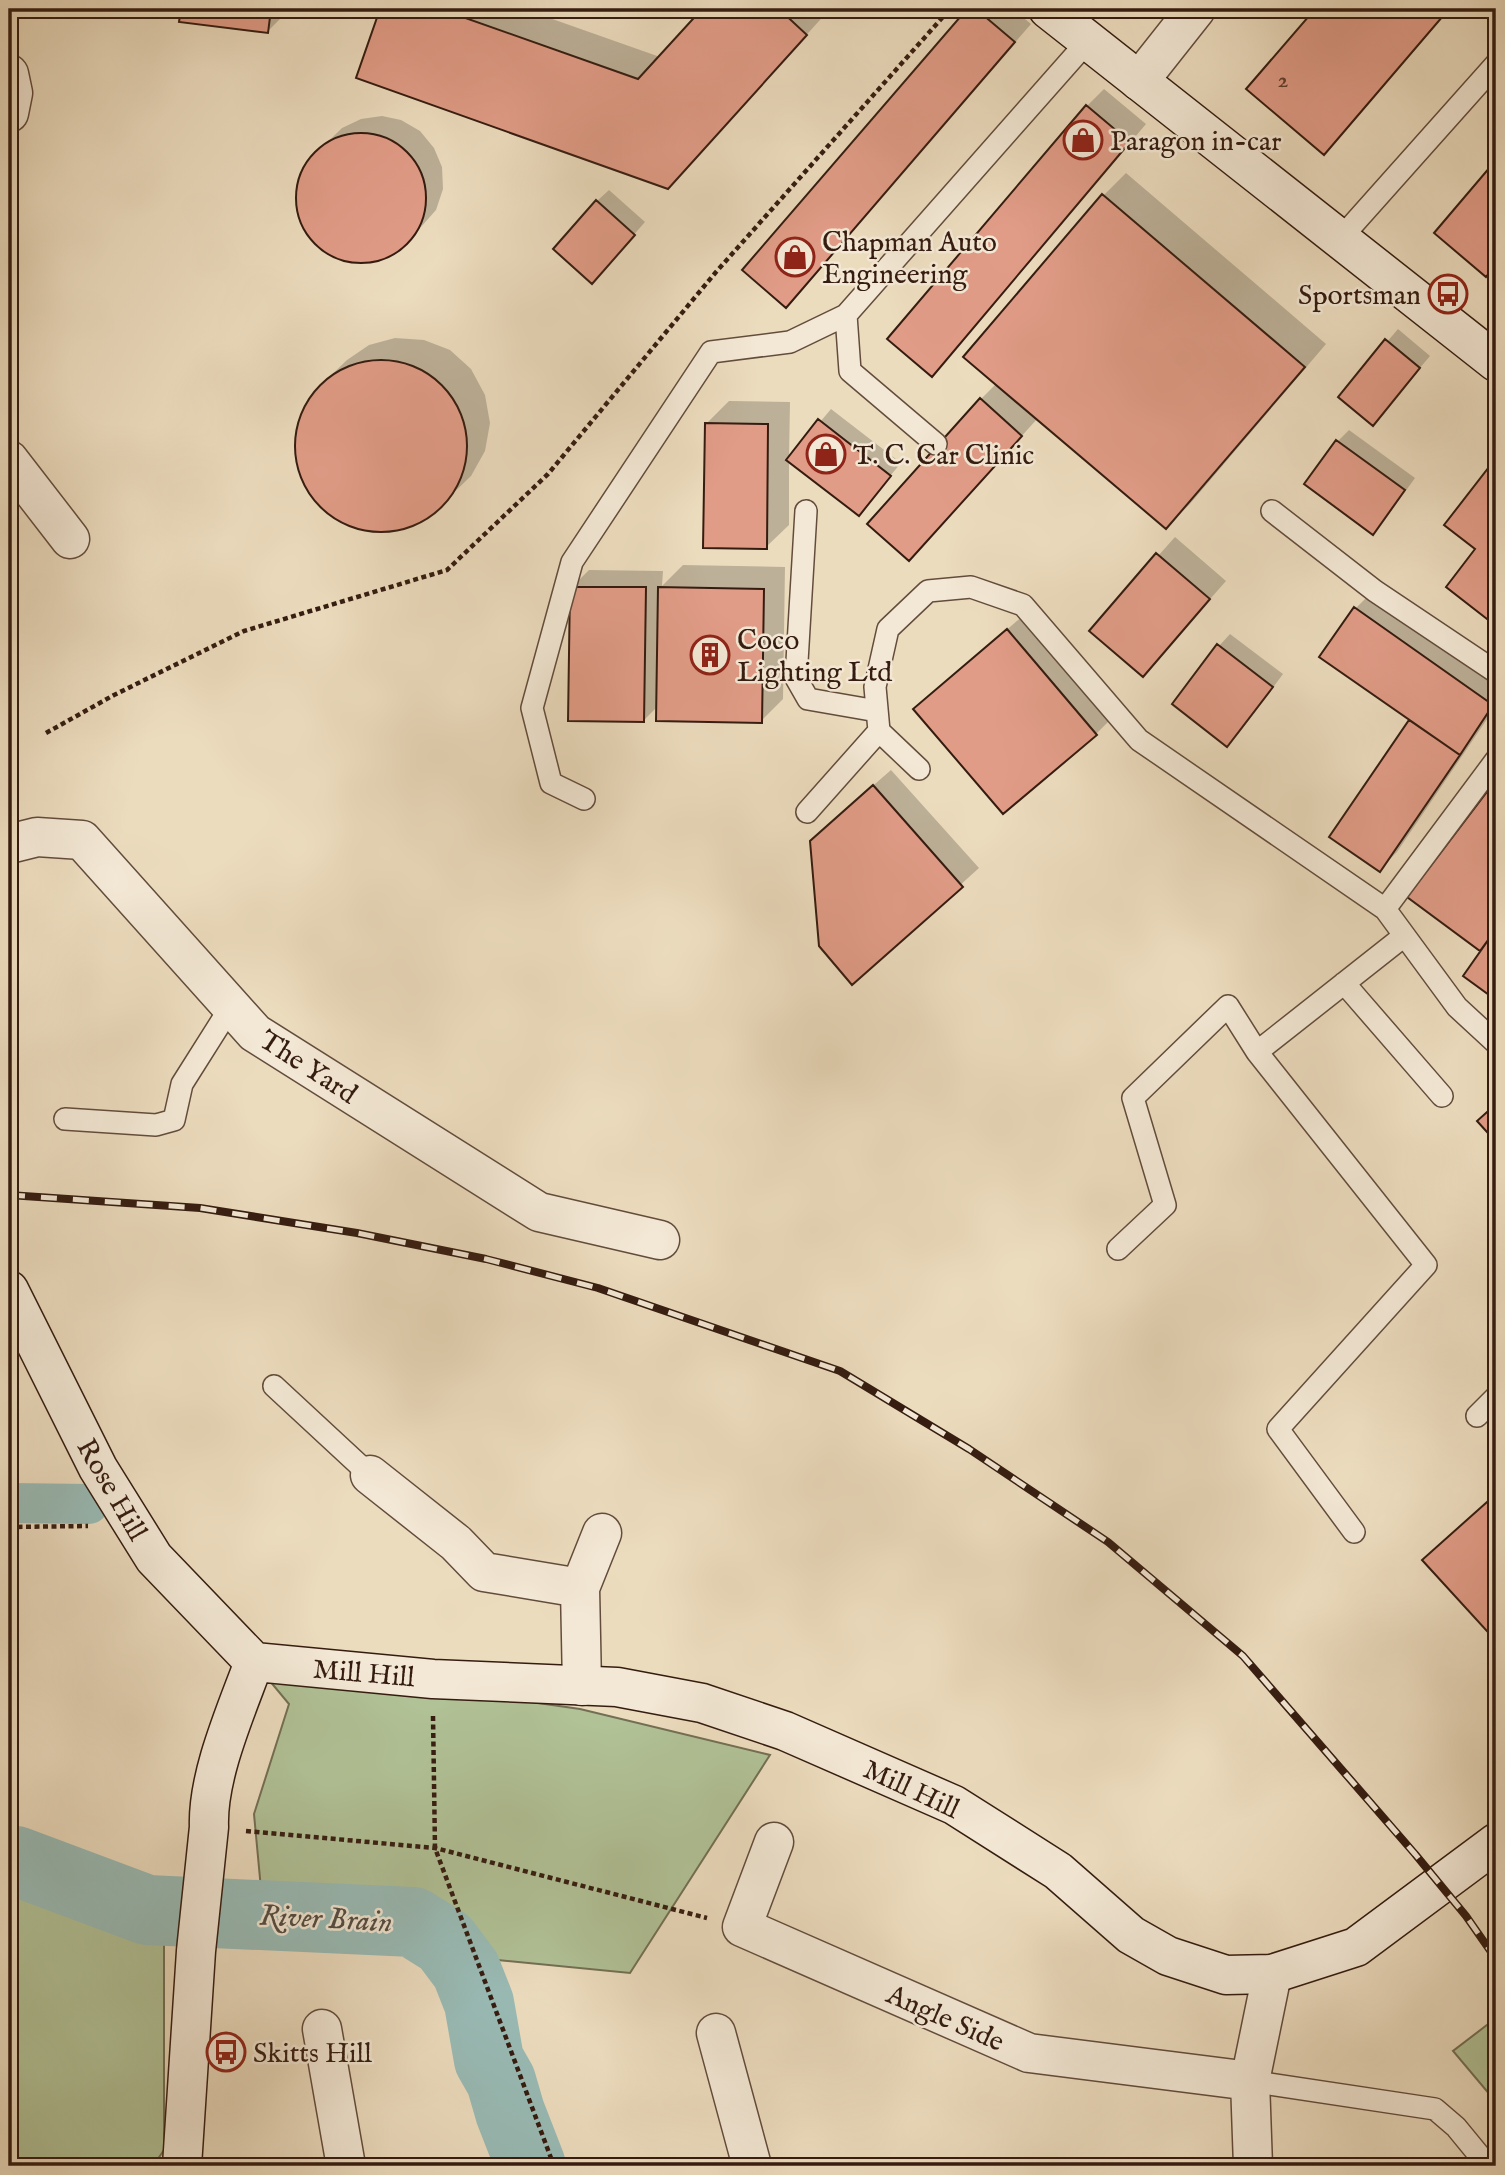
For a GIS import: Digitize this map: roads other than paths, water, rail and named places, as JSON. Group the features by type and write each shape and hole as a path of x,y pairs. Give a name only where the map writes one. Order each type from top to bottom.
{"street":[{"path":"1048,9 1496,362"},
{"path":"1139,81 1195,9"},
{"path":"9,74 13,93 9,113"},
{"path":"9,460 70,539"},
{"name":"The Yard","path":"9,844 37,837 82,840 255,1033 539,1212 660,1240"},
{"name":"Rose Hill","path":"9,1290 98,1468 154,1558 254,1662"},
{"path":"370,1475 456,1543 484,1572 580,1588"},
{"path":"582,1686 580,1588 602,1533"},
{"path":"182,2166 196,1951 209,1827 208,1810 227,1735 254,1662"},
{"name":"Mill Hill","path":"254,1662 433,1679 617,1687 702,1703 785,1731 954,1805 1058,1871 1131,1935 1168,1956 1226,1975 1272,1974 1356,1947 1496,1843"},
{"name":"Angle Side","path":"774,1842 742,1927 1029,2053 1250,2081"},
{"path":"1253,2166 1250,2081 1272,1974"},
{"path":"322,2029 346,2166"},
{"path":"716,2033 752,2166"}],"lane":[{"path":"584,799 551,783 532,708 572,562 711,352 790,342 846,315 1087,42"},
{"path":"1340,239 1496,64"},
{"path":"846,315 850,371 936,444"},
{"path":"806,511 796,678 808,699 878,721 919,769"},
{"path":"1272,511 1375,591 1496,672"},
{"path":"807,812 878,721 875,687 888,629 928,591 971,587 1023,605 1139,740 1385,909 1457,1007 1496,1044"},
{"path":"1385,909 1496,760"},
{"path":"1257,1052 1404,936"},
{"path":"1344,983 1442,1096"},
{"path":"1118,1250 1165,1205 1133,1098 1228,1006 1257,1052 1426,1265 1279,1429 1354,1532"},
{"path":"65,1119 156,1125 174,1120 182,1084 230,1008"},
{"path":"274,1386 370,1475"},
{"path":"1477,1416 1496,1397"},
{"path":"1250,2081 1435,2109 1456,2127 1488,2166"}],"waterway":[{"path":"9,1503 89,1504"},
{"name":"River Brain","path":"9,1861 16,1861 147,1910 413,1922 445,1942 466,1970 479,2003 489,2060 501,2081 531,2166"}],"railway":[{"path":"9,1195 200,1208 357,1233 486,1259 598,1288 840,1371 969,1449 1108,1542 1243,1656 1415,1854 1466,1916 1496,1959"}],"place":[{"name":"Paragon in-car","path":"1083,140"},
{"name":"Chapman Auto Engineering","path":"795,257"},
{"name":"Sportsman","path":"1448,294"},
{"name":"T. C. Car Clinic","path":"826,454"},
{"name":"Coco Lighting Ltd","path":"710,655"},
{"name":"Skitts Hill","path":"226,2052"}]}
